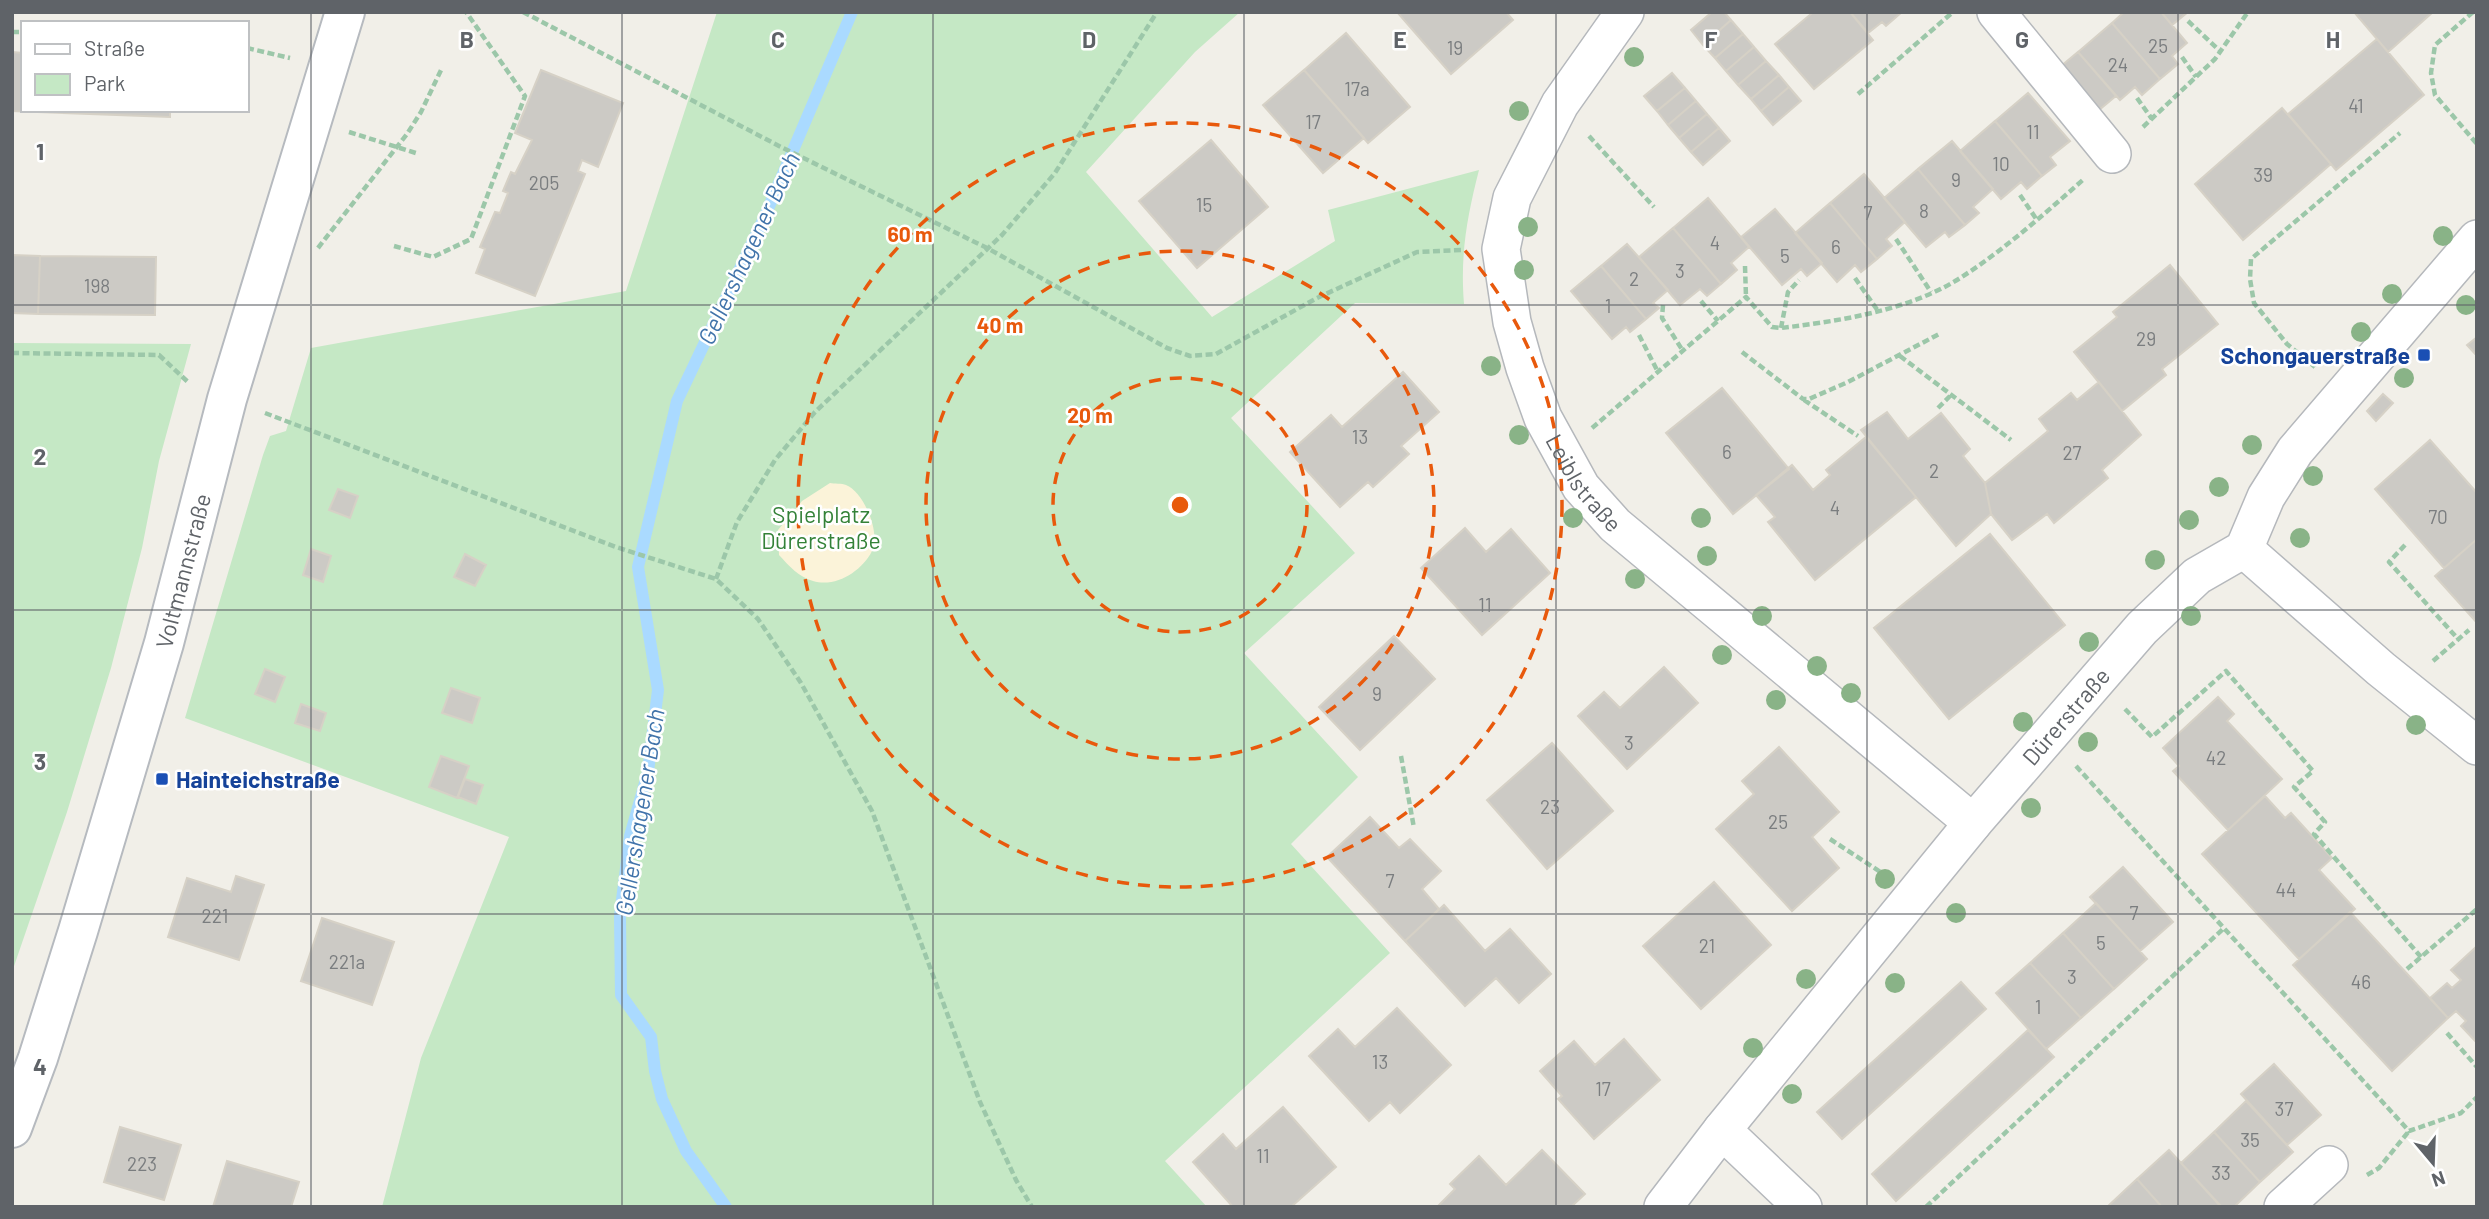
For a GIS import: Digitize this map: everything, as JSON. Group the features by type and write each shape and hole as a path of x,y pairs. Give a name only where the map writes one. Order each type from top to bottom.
{"street":[{"name":"Voltmannstraße","path":"12,1128 78,931 160,656 227,399 345,12"},
{"name":"Leiblstraße","path":"1625,12 1560,104 1512,198 1501,249 1512,322 1543,418 1581,486 1615,525 1973,823"},
{"path":"1996,12 2112,154"},
{"path":"2477,239 2295,451 2266,497 2244,550 2381,669 2477,746"},
{"name":"Dürerstraße","path":"1663,1207 1722,1130 1973,823 2142,628 2197,576 2244,550"},
{"path":"1722,1130 1803,1207"},
{"path":"2283,1207 2329,1166"}],"path":[{"path":"394,246 433,257 471,239 525,96 466,12"},
{"path":"523,12 783,148 987,248 1155,342 1190,356 1216,354 1317,298 1417,252 1501,249"},
{"path":"716,579 737,522 775,460 815,412 1002,235 1055,173 1157,12"},
{"path":"1858,94 1954,12"},
{"path":"1745,266 1746,297 1772,327 1840,321 1931,292 1966,274 2038,220 2196,77 2220,51 2248,12"},
{"path":"2473,12 2435,46 2431,73 2435,95 2477,144"},
{"path":"2188,20 2220,51"},
{"path":"2182,57 2196,77"},
{"path":"314,253 398,147 421,112 442,68"},
{"path":"2137,98 2152,119"},
{"path":"1560,104 1654,207"},
{"path":"312,120 419,154"},
{"path":"2345,392 2287,344 2254,303 2250,279 2251,259 2400,133"},
{"path":"2020,195 2038,220"},
{"path":"1896,239 1931,292"},
{"path":"1855,278 1878,311"},
{"path":"1781,328 1788,292 1799,280"},
{"path":"1562,454 1746,297"},
{"path":"1701,301 1718,321"},
{"path":"1663,305 1662,318 1682,351"},
{"path":"1803,399 1848,382 1941,333"},
{"path":"1639,335 1658,372"},
{"path":"1742,352 1803,399 1858,436"},
{"path":"12,353 159,355 192,385 616,547 716,579 758,619 800,682 872,811 981,1102 1016,1180 1032,1207"},
{"path":"1900,356 2011,440"},
{"path":"1938,408 1950,396"},
{"path":"2405,545 2389,562 2458,639"},
{"path":"2098,680 2152,737 2226,671 2313,771 2294,787 2325,822 2314,834 2421,957"},
{"path":"2049,737 2409,1131 2461,1113 2477,1097"},
{"path":"1401,756 1414,828"},
{"path":"1830,839 1914,895"},
{"path":"2407,970 2477,909"},
{"path":"1926,1207 2224,928"},
{"path":"2447,1033 2477,1067"}],"green space":[{"name":"Spielplatz Dürerstraße","path":"717,12 1240,12 1195,52 1086,172 1212,317 1335,241 1328,210 1479,170 1466,236 1464,304 1355,303 1231,418 1355,553 1244,653 1358,777 1291,844 1390,953 1165,1161 1207,1207 382,1207 421,1058 509,837 185,718 263,455 270,436 286,431 311,348 626,291"},
{"path":"12,343 191,344 159,461 142,548 111,668 67,812 12,972"}],"sand":[{"path":"830,483 846,485 853,489 865,504 872,524 874,543 868,558 855,571 839,580 822,583 803,577 779,555 778,530 802,501"}],"building":[{"path":"1397,12 1506,12 1513,20 1451,74"},
{"path":"1712,12 1724,12 1731,20 1703,45 1691,30"},
{"path":"1809,12 1850,12 1873,40 1814,89 1775,44 1811,14"},
{"path":"1850,12 1902,12 1886,26 1882,22 1868,33"},
{"path":"2124,12 2161,12 2187,43 2172,56 2178,64 2160,79 2112,23"},
{"path":"2161,12 2188,12 2172,25"},
{"path":"2354,12 2433,12 2388,52"},
{"path":"1731,20 1743,34 1715,58 1703,45"},
{"path":"2112,23 2160,79 2142,95 2135,87 2120,100 2078,52"},
{"path":"1346,33 1410,107 1368,143 1304,70"},
{"path":"1743,34 1754,47 1726,71 1715,58"},
{"path":"2377,39 2424,95 2336,170 2288,114"},
{"path":"1754,47 1766,61 1738,85 1726,71"},
{"path":"12,52 21,53 21,111 12,111"},
{"path":"2078,52 2116,96 2099,110 2061,66"},
{"path":"1766,61 1779,75 1751,99 1738,85"},
{"path":"541,70 623,103 598,167 582,160 578,171 585,174 535,296 476,273 485,249 480,247 495,212 500,213 508,193 503,191 511,172 515,174 532,140 515,133"},
{"path":"1304,70 1364,138 1323,173 1263,105"},
{"path":"1672,73 1685,88 1657,111 1644,96"},
{"path":"1779,75 1789,87 1761,111 1751,99"},
{"path":"1789,87 1801,101 1773,125 1761,111"},
{"path":"1685,88 1696,101 1668,125 1657,111"},
{"path":"2028,93 2070,141 2050,157 2056,165 2042,176 1995,121"},
{"path":"1696,101 1707,114 1679,138 1668,125"},
{"path":"2282,108 2331,164 2243,240 2195,184"},
{"path":"170,112 170,117 63,113"},
{"path":"1707,114 1719,128 1691,152 1679,138"},
{"path":"1995,121 2042,176 2027,189 2021,182 2001,199 1960,151"},
{"path":"1719,128 1730,141 1703,165 1691,152"},
{"path":"1211,140 1268,207 1197,268 1139,201"},
{"path":"1952,141 1993,189 1973,207 1979,213 1965,225 1918,169"},
{"path":"1918,169 1965,225 1949,237 1945,232 1926,247 1884,198"},
{"path":"1864,174 1905,222 1886,239 1892,246 1877,259 1830,203"},
{"path":"1708,198 1749,247 1731,263 1737,270 1721,284 1673,228"},
{"path":"1830,203 1877,259 1861,272 1855,265 1837,282 1795,233"},
{"path":"1775,209 1822,263 1807,276 1801,269 1782,285 1741,237"},
{"path":"1673,228 1721,284 1707,296 1700,289 1680,305 1639,257"},
{"path":"1627,244 1668,290 1653,303 1659,308 1646,319 1601,266"},
{"path":"12,255 40,256 38,314 12,313"},
{"path":"40,256 156,257 155,315 38,314"},
{"path":"2170,265 2218,324 2162,369 2166,375 2122,411 2074,352 2117,317 2113,312"},
{"path":"1601,266 1646,319 1630,332 1626,327 1612,339 1571,291"},
{"path":"2477,337 2477,356 2467,345"},
{"path":"1403,372 1439,412 1401,446 1409,454 1373,487 1368,482 1340,507 1290,452 1331,415 1342,427"},
{"path":"2099,382 2141,435 2102,470 2108,478 2054,523 2047,514 2012,540 1991,514 1985,483 2048,431 2039,419 2071,393 2077,400"},
{"path":"1722,388 1789,469 1733,514 1666,433"},
{"path":"2383,394 2393,403 2376,421 2367,411"},
{"path":"1887,412 1908,439 1941,413 1970,449 1963,456 1985,483 1991,514 1956,546 1861,430"},
{"path":"1866,437 1916,497 1815,580 1768,522 1775,517 1756,495 1792,465 1813,490 1830,475 1826,470"},
{"path":"2430,440 2477,493 2477,539 2444,568 2375,489"},
{"path":"338,489 358,496 350,518 329,510"},
{"path":"1465,528 1486,552 1511,529 1550,573 1482,635 1421,568"},
{"path":"1990,534 2065,625 1949,719 1874,628"},
{"path":"2477,539 2477,623 2435,576"},
{"path":"311,549 331,556 323,582 303,575"},
{"path":"465,554 486,565 475,586 454,577"},
{"path":"1394,636 1435,679 1360,750 1319,707"},
{"path":"1664,667 1698,703 1627,769 1578,716 1604,692 1620,708"},
{"path":"265,669 285,677 275,702 255,694"},
{"path":"451,688 480,698 472,723 442,713"},
{"path":"2218,697 2234,714 2227,721 2282,779 2228,830 2173,771 2179,766 2163,748"},
{"path":"301,704 326,713 320,731 295,723"},
{"path":"1552,743 1613,811 1547,869 1487,800"},
{"path":"1779,747 1839,812 1812,837 1839,868 1792,911 1716,829 1754,794 1742,781"},
{"path":"441,756 469,766 457,798 429,787"},
{"path":"465,779 483,785 476,804 458,797"},
{"path":"2265,796 2285,818 2291,813 2332,858 2319,870 2355,909 2299,959 2202,854"},
{"path":"1370,817 1399,848 1410,839 1441,871 1422,889 1439,909 1405,941 1327,857"},
{"path":"2123,867 2173,922 2140,951 2090,897"},
{"path":"236,876 264,885 239,960 168,937 187,878 231,892"},
{"path":"1714,882 1771,945 1701,1009 1643,946"},
{"path":"2096,903 2147,959 2114,989 2063,933"},
{"path":"1444,905 1485,951 1510,929 1551,974 1519,1003 1496,978 1465,1006 1405,941"},
{"path":"2350,912 2448,1018 2392,1071 2293,965"},
{"path":"322,918 394,942 372,1005 301,981"},
{"path":"2063,933 2114,989 2081,1018 2030,963"},
{"path":"2477,946 2477,1043 2461,1026 2466,1021 2456,1011 2448,1018 2430,998 2447,983 2452,988 2461,980 2451,970"},
{"path":"2030,963 2081,1018 2046,1049 1996,993"},
{"path":"1961,982 1986,1009 1842,1139 1817,1112"},
{"path":"1397,1008 1451,1065 1400,1113 1390,1102 1369,1121 1309,1056 1338,1029 1355,1047"},
{"path":"2028,1030 2054,1057 1896,1201 1872,1174"},
{"path":"1624,1039 1660,1080 1594,1139 1558,1099 1562,1096 1540,1071 1574,1041 1595,1065"},
{"path":"2274,1064 2321,1115 2287,1145 2241,1094"},
{"path":"2246,1101 2293,1152 2260,1182 2214,1132"},
{"path":"1283,1107 1336,1167 1291,1207 1233,1207 1193,1162 1223,1134 1236,1149"},
{"path":"120,1127 181,1145 164,1200 104,1182"},
{"path":"2214,1132 2260,1182 2234,1207 2221,1207 2181,1163"},
{"path":"1542,1150 1585,1194 1571,1207 1437,1207 1455,1189 1450,1184 1479,1156 1506,1185"},
{"path":"2169,1150 2220,1205 2218,1207 2162,1207 2137,1179"},
{"path":"227,1161 299,1182 291,1207 213,1207"},
{"path":"2137,1179 2162,1207 2107,1207"}],"waterway":[{"name":"Gellershagener Bach","path":"726,1207 686,1151 662,1099 651,1037 621,995 620,916 630,836 648,772 658,690 638,567 677,401 765,216 852,12"}],"place":[{"name":"Schongauerstraße","path":"2424,355"},
{"name":"Hainteichstraße","path":"162,779"}]}
